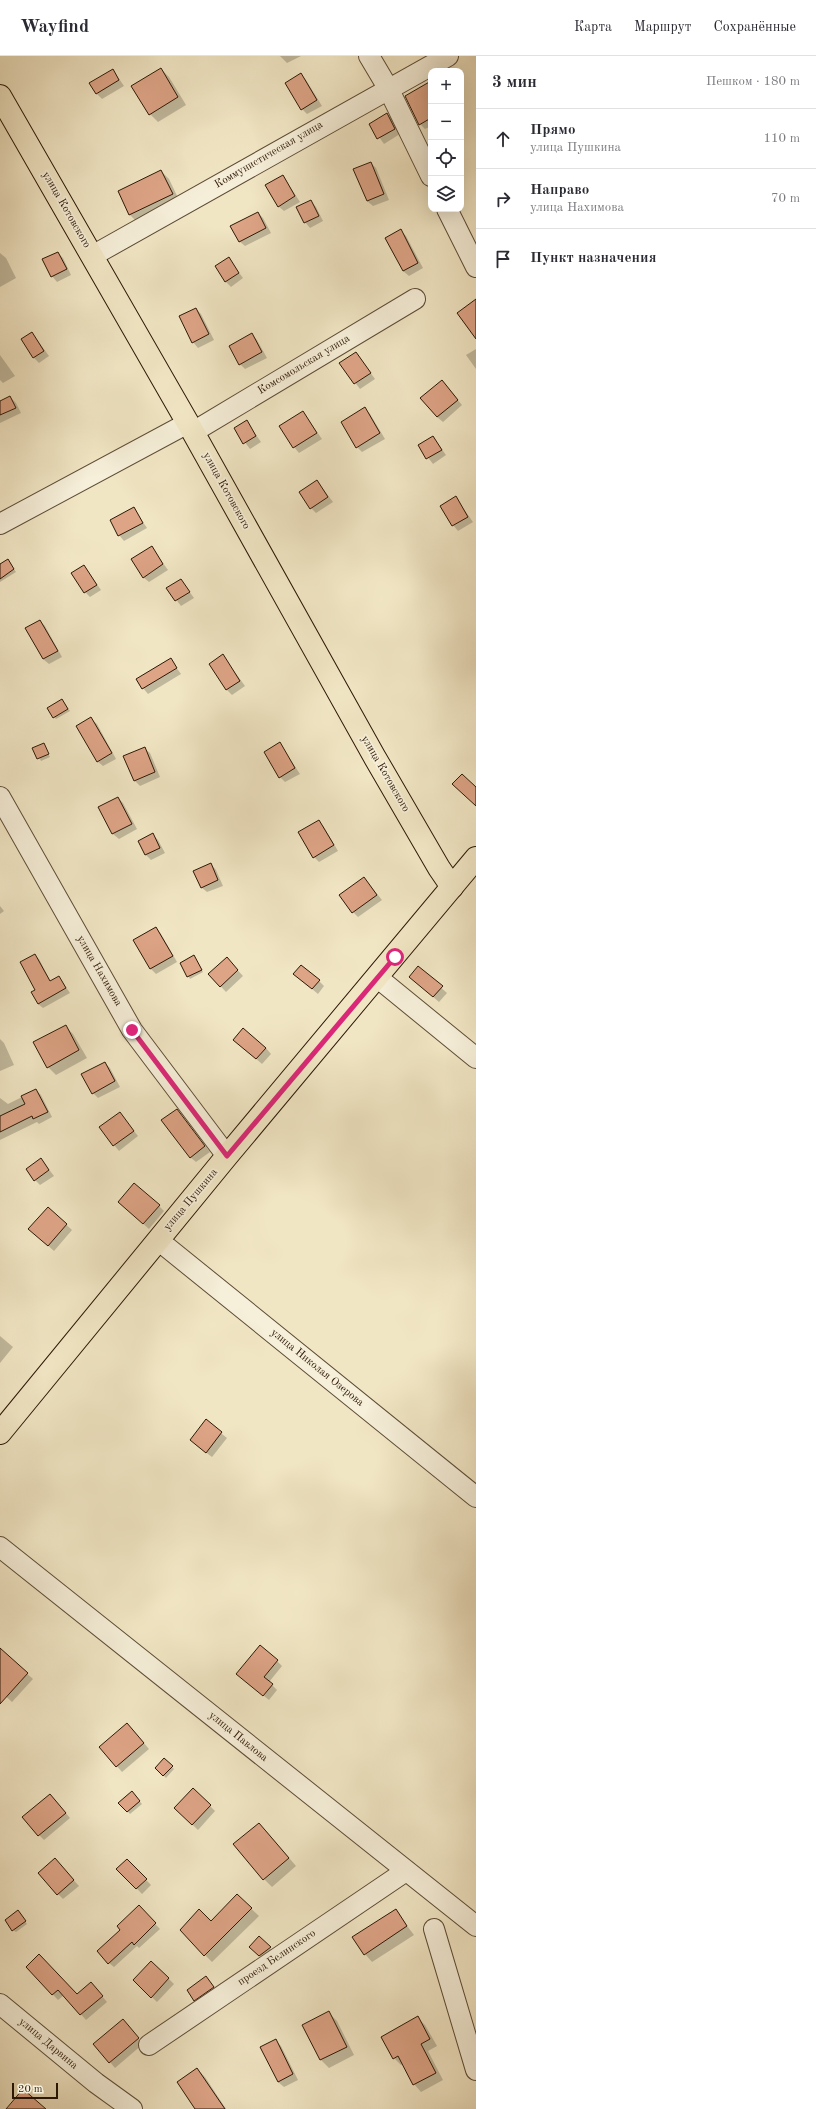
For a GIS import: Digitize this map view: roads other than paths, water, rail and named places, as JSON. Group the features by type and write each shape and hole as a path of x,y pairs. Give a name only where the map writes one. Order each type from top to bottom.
{"main road":[{"name":"улица Котовского","path":"0,96 190,427 374,756 439,868 452,887"},
{"name":"улица Пушкина","path":"0,1434 227,1156 378,978 476,858"}],"street":[{"path":"369,56 388,88 428,170"},
{"name":"Коммунистическая улица","path":"92,256 388,88 448,56"},
{"path":"449,212 476,267"},
{"name":"Комсомольская улица","path":"0,524 190,427 415,299"},
{"name":"улица Нахимова","path":"0,797 132,1030 227,1156"},
{"path":"378,978 476,1058"},
{"name":"улица Николая Озерова","path":"158,1240 476,1497"},
{"name":"улица Павлова","path":"0,1547 476,1926"},
{"name":"проезд Белинского","path":"149,2045 406,1871"},
{"path":"434,1929 476,2070"},
{"name":"улица Дарвина","path":"0,2004 96,2083 132,2109"}]}
